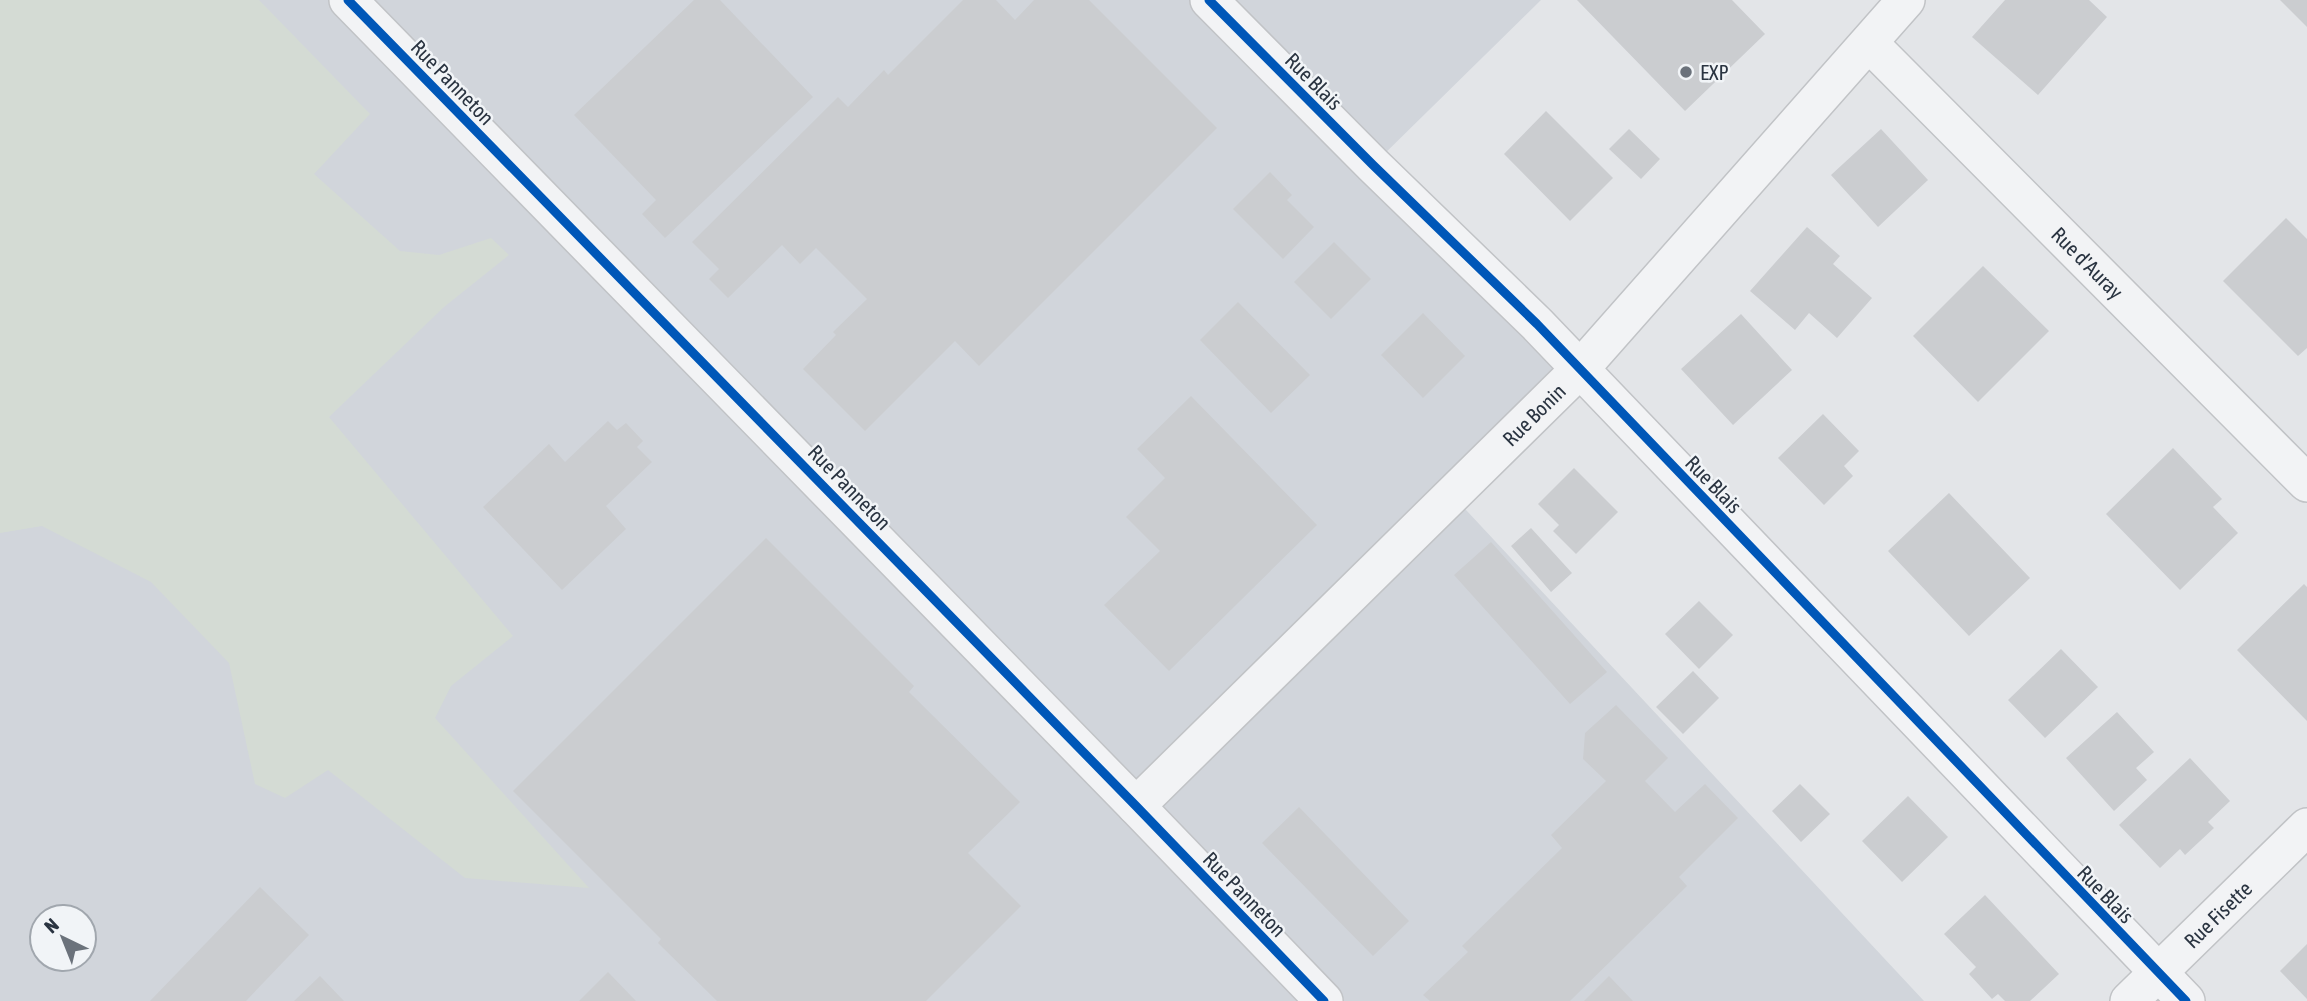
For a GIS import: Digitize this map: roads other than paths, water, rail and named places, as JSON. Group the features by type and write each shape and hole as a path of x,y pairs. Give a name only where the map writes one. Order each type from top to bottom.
{"street":[{"name":"Rue Panneton","path":"348,0 1324,1001"},
{"name":"Rue Blais","path":"1209,0 1580,369 2186,1001"},
{"name":"Rue Bonin","path":"1136,806 1580,369 1906,0"},
{"name":"Rue d'Auray","path":"1869,43 2307,483"},
{"name":"Rue Fisette","path":"2129,1001 2307,827"}],"place":[{"name":"EXP","path":"1686,72"}]}
